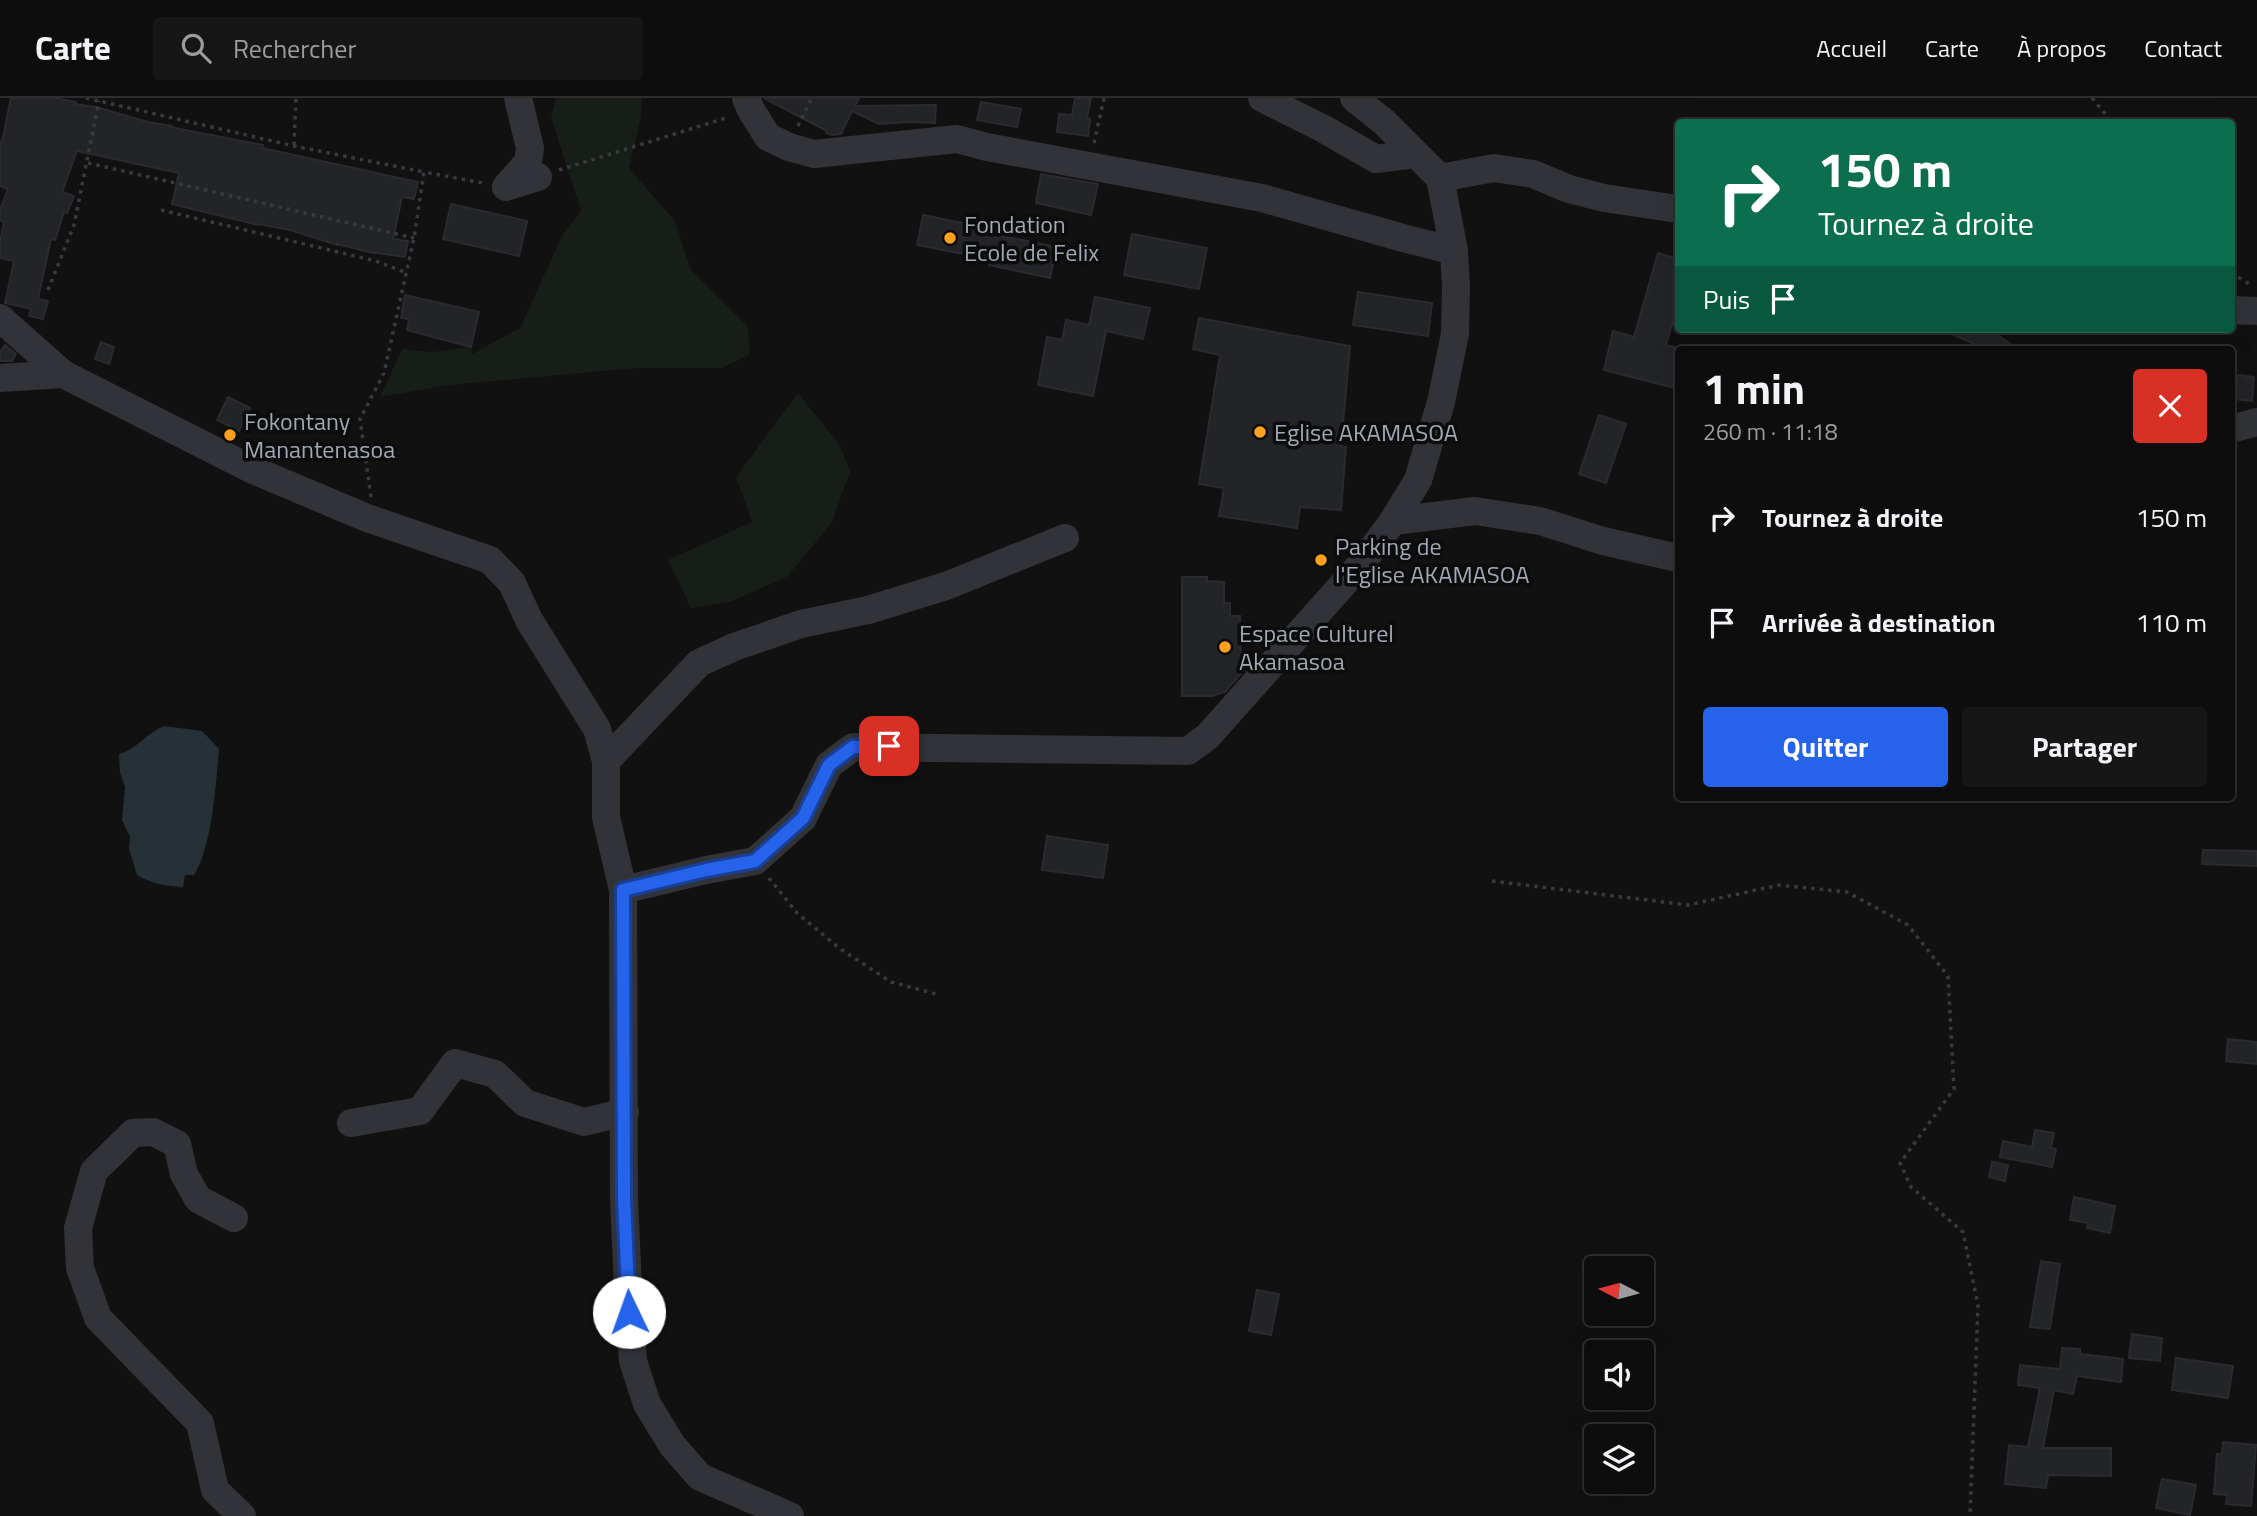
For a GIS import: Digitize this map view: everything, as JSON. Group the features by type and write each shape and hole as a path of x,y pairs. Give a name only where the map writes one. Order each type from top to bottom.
{"street":[{"path":"506,187 528,162 530,148 518,98"},
{"path":"1262,98 1376,159 1416,154"},
{"path":"623,890 755,861 803,818 829,765 853,747 1188,751 1208,736 1362,563 1393,521 1418,480 1441,402 1455,334 1456,287 1454,251 1440,178 1384,122 1354,98"},
{"path":"748,104 768,137 814,155 957,139 987,147 1262,198 1402,239 1454,251"},
{"path":"1440,178 1494,168 1533,174 1569,189 1604,198 1675,209"},
{"path":"506,187 538,177"},
{"path":"2235,310 2257,311"},
{"path":"0,318 63,374 253,470 367,518 490,560 512,583 529,620 597,729 606,761 606,817 623,890 624,1199 633,1361 647,1404 672,1445 700,1477 790,1516"},
{"path":"0,378 63,374"},
{"path":"2235,428 2257,422"},
{"path":"1393,521 1475,511 1540,521 1603,541 1675,557"},
{"path":"606,761 699,663 801,624 867,610 946,586 1065,538"},
{"path":"351,1123 420,1111 454,1063 495,1073 525,1103 584,1122 625,1112"},
{"path":"234,1219 198,1199 184,1174 177,1144 153,1132 133,1133 94,1171 78,1228 80,1268 98,1318 200,1423 215,1490 242,1516"}],"path":[{"path":"86,98 293,146 506,187"},
{"path":"293,146 296,98"},
{"path":"789,147 811,98"},
{"path":"1089,166 1104,98"},
{"path":"2092,98 2110,119"},
{"path":"48,290 74,225 99,101"},
{"path":"538,177 748,104"},
{"path":"88,163 414,237"},
{"path":"367,518 372,500 360,419 384,373 414,237 424,172"},
{"path":"161,210 376,261 405,272"},
{"path":"2235,276 2250,285 2257,286"},
{"path":"755,861 797,914 839,948 891,982 936,995"},
{"path":"1492,881 1688,905 1779,885 1847,892 1908,925 1948,976 1954,1089 1900,1163 1911,1187 1963,1232 1978,1305 1970,1516"}],"shaded area":[{"path":"556,98 642,98 641,117 629,168 675,221 691,270 748,327 750,354 722,368 636,368 449,385 380,397 402,349 432,352 471,347 472,354 520,328 563,234 581,211 551,117"},
{"path":"798,393 840,445 850,472 832,522 788,576 730,602 691,608 668,560 752,522 736,477"},
{"path":"164,726 202,731 219,749 212,814 205,848 194,875 185,875 183,887 159,884 137,875 129,849 130,837 122,820 125,787 120,772 119,754"}],"building":[{"path":"11,98 54,98 76,102 75,104 96,107 148,122 263,145 262,148 418,182 414,199 402,197 393,239 408,241 405,257 337,245 290,230 172,204 179,173 77,151 62,192 74,196 67,213 64,212 55,240 51,239 38,299 48,301 43,319 29,316 31,309 5,303 14,261 0,258 4,222 0,220 0,210 8,189 0,186 0,142"},
{"path":"764,98 859,98 855,106 936,105 935,123 879,124 852,111 841,134 832,135"},
{"path":"1075,98 1091,98 1087,118 1090,119 1088,136 1057,132 1059,114 1072,115"},
{"path":"981,102 1021,109 1017,127 977,120"},
{"path":"1041,174 1098,184 1091,215 1036,203"},
{"path":"451,204 527,221 519,256 443,239"},
{"path":"923,215 988,228 987,233 1057,247 1050,278 989,265 990,259 917,245"},
{"path":"1132,234 1207,248 1199,289 1124,275"},
{"path":"1658,253 1675,258 1675,314 1666,345 1675,347 1675,388 1604,370 1613,331 1634,337"},
{"path":"1358,292 1432,303 1428,336 1353,325"},
{"path":"405,295 479,312 471,347 407,330 409,319 401,318"},
{"path":"1095,297 1150,308 1143,339 1106,331 1093,396 1038,385 1047,337 1062,340 1066,320 1089,325"},
{"path":"1199,318 1350,346 1341,446 1346,447 1341,510 1300,507 1297,528 1219,516 1224,488 1199,484 1220,355 1193,349"},
{"path":"1950,333 1994,333 2013,346 1978,346"},
{"path":"101,342 114,347 109,364 95,359"},
{"path":"5,345 16,354 12,361 0,361 0,352"},
{"path":"2238,375 2254,377 2252,401 2235,399"},
{"path":"228,397 250,408 239,431 217,420"},
{"path":"1599,415 1626,424 1606,483 1579,474"},
{"path":"1182,577 1207,577 1207,581 1224,582 1224,603 1230,603 1230,616 1240,616 1241,674 1225,692 1212,696 1182,696"},
{"path":"1047,836 1108,845 1103,878 1042,870"},
{"path":"2203,850 2257,851 2257,866 2202,864"},
{"path":"2228,1039 2257,1042 2257,1064 2226,1061"},
{"path":"2035,1130 2054,1133 2051,1148 2056,1149 2052,1167 2000,1157 2003,1141 2032,1147"},
{"path":"1992,1162 2008,1165 2005,1181 1989,1177"},
{"path":"2074,1197 2115,1206 2110,1233 2087,1228 2088,1223 2070,1220"},
{"path":"2041,1261 2060,1264 2050,1329 2030,1327"},
{"path":"1257,1290 1279,1294 1271,1335 1249,1331"},
{"path":"2132,1334 2162,1338 2160,1361 2129,1358"},
{"path":"2062,1348 2080,1349 2080,1354 2123,1359 2121,1382 2077,1376 2073,1394 2054,1390 2043,1448 2111,1448 2111,1476 2048,1475 2046,1488 2005,1484 2009,1445 2028,1447 2040,1388 2018,1385 2020,1365 2060,1369"},
{"path":"2176,1358 2233,1366 2228,1398 2172,1390"},
{"path":"2223,1442 2256,1445 2251,1506 2226,1504 2227,1495 2214,1494 2217,1454 2222,1454"},
{"path":"2162,1479 2196,1485 2190,1515 2156,1508"}],"place":[{"name":"Fondation Ecole de Felix","path":"950,238"},
{"name":"Eglise AKAMASOA","path":"1260,432"},
{"name":"Fokontany Manantenasoa","path":"230,435"},
{"name":"Parking de l'Eglise AKAMASOA","path":"1321,560"},
{"name":"Espace Culturel Akamasoa","path":"1225,647"}],"route":[{"path":"629,1312 624,1199 623,890 755,861 803,818 829,765 853,747 889,746"}]}
